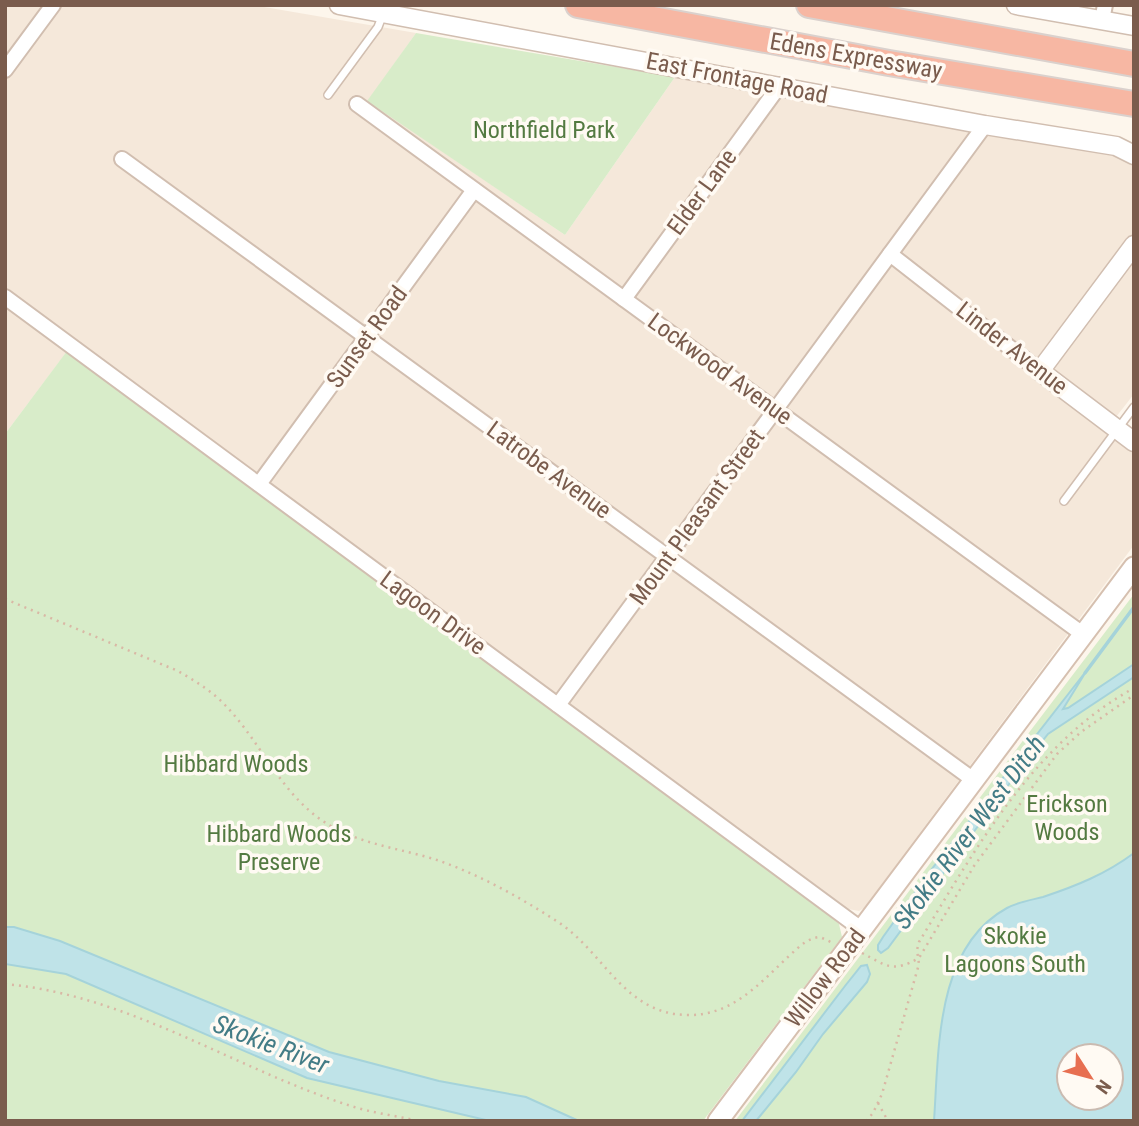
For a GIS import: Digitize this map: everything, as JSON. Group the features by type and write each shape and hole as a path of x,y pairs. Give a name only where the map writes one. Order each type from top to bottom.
{"highway":[{"name":"Edens Expressway","path":"578,5 890,63 1134,104"},
{"name":"Edens Expressway","path":"809,5 1133,64"},
{"path":"1050,89 1134,119"}],"main road":[{"name":"Willow Road","path":"718,1121 1134,567"}],"street":[{"path":"5,70 53,5"},
{"name":"East Frontage Road","path":"339,5 985,125 1115,146 1134,156"},
{"path":"1017,5 1103,13 1134,26"},
{"name":"Elder Lane","path":"624,299 779,85"},
{"name":"Lockwood Avenue","path":"357,104 1083,635"},
{"name":"Mount Pleasant Street","path":"558,705 985,125"},
{"name":"Latrobe Avenue","path":"122,159 975,781"},
{"name":"Sunset Road","path":"259,484 474,190"},
{"path":"1040,370 1134,245"},
{"name":"Linder Avenue","path":"890,254 1134,442"},
{"name":"Lagoon Drive","path":"5,297 861,929"}],"lane":[{"path":"328,95 377,27 383,13"},
{"path":"1064,501 1134,407"}],"path":[{"path":"5,599 192,679 226,706 289,790 322,821 347,834 441,862 476,876 538,909 586,945 626,991 655,1009 688,1015 723,1009 745,996 811,938 820,937 836,944"},
{"path":"919,958 919,942 957,878 1014,796 1042,761 1067,736 1093,713 1134,688"},
{"path":"866,1121 878,1103 919,958 974,866 1057,754 1081,732 1134,695"},
{"path":"865,954 886,967 894,968 905,966 919,958"},
{"path":"5,984 32,986 120,1011 353,1107 419,1121"},
{"path":"878,1103 888,1121"}],"shaded area":[{"path":"5,5 253,5 416,33 368,101 565,235 675,77 1134,149 1134,394 1105,431 1134,454 1134,545 864,908 859,911 843,908 74,342 5,434"}],"green space":[{"name":"Northfield Park","path":"416,33 675,77 565,235 367,101"},
{"name":"Hibbard Woods","path":"67,351 819,906 839,924 842,937 703,1121 5,1121 5,434"},
{"name":"Skokie Lagoons South","path":"1134,594 1134,1121 735,1121"}],"water":[{"name":"Skokie River West Ditch","path":"1134,664 1134,677 1048,734 888,948 881,953 878,945 931,870 1087,670 1063,709"},
{"path":"1134,853 1134,1121 934,1121 937,1063 945,1002 966,948 983,925 1007,908 1079,884"},
{"name":"Skokie River","path":"5,927 14,927 60,941 329,1052 439,1081 526,1097 579,1121 490,1121 307,1078 66,974 5,964"},
{"path":"867,965 870,974 867,982 823,1034 796,1072 756,1121 742,1121 861,966"}],"waterway":[{"path":"1085,673 1134,607"}],"park label":[{"name":"Erickson Woods","path":"1067,818"},
{"name":"Hibbard Woods Preserve","path":"279,848"}]}
